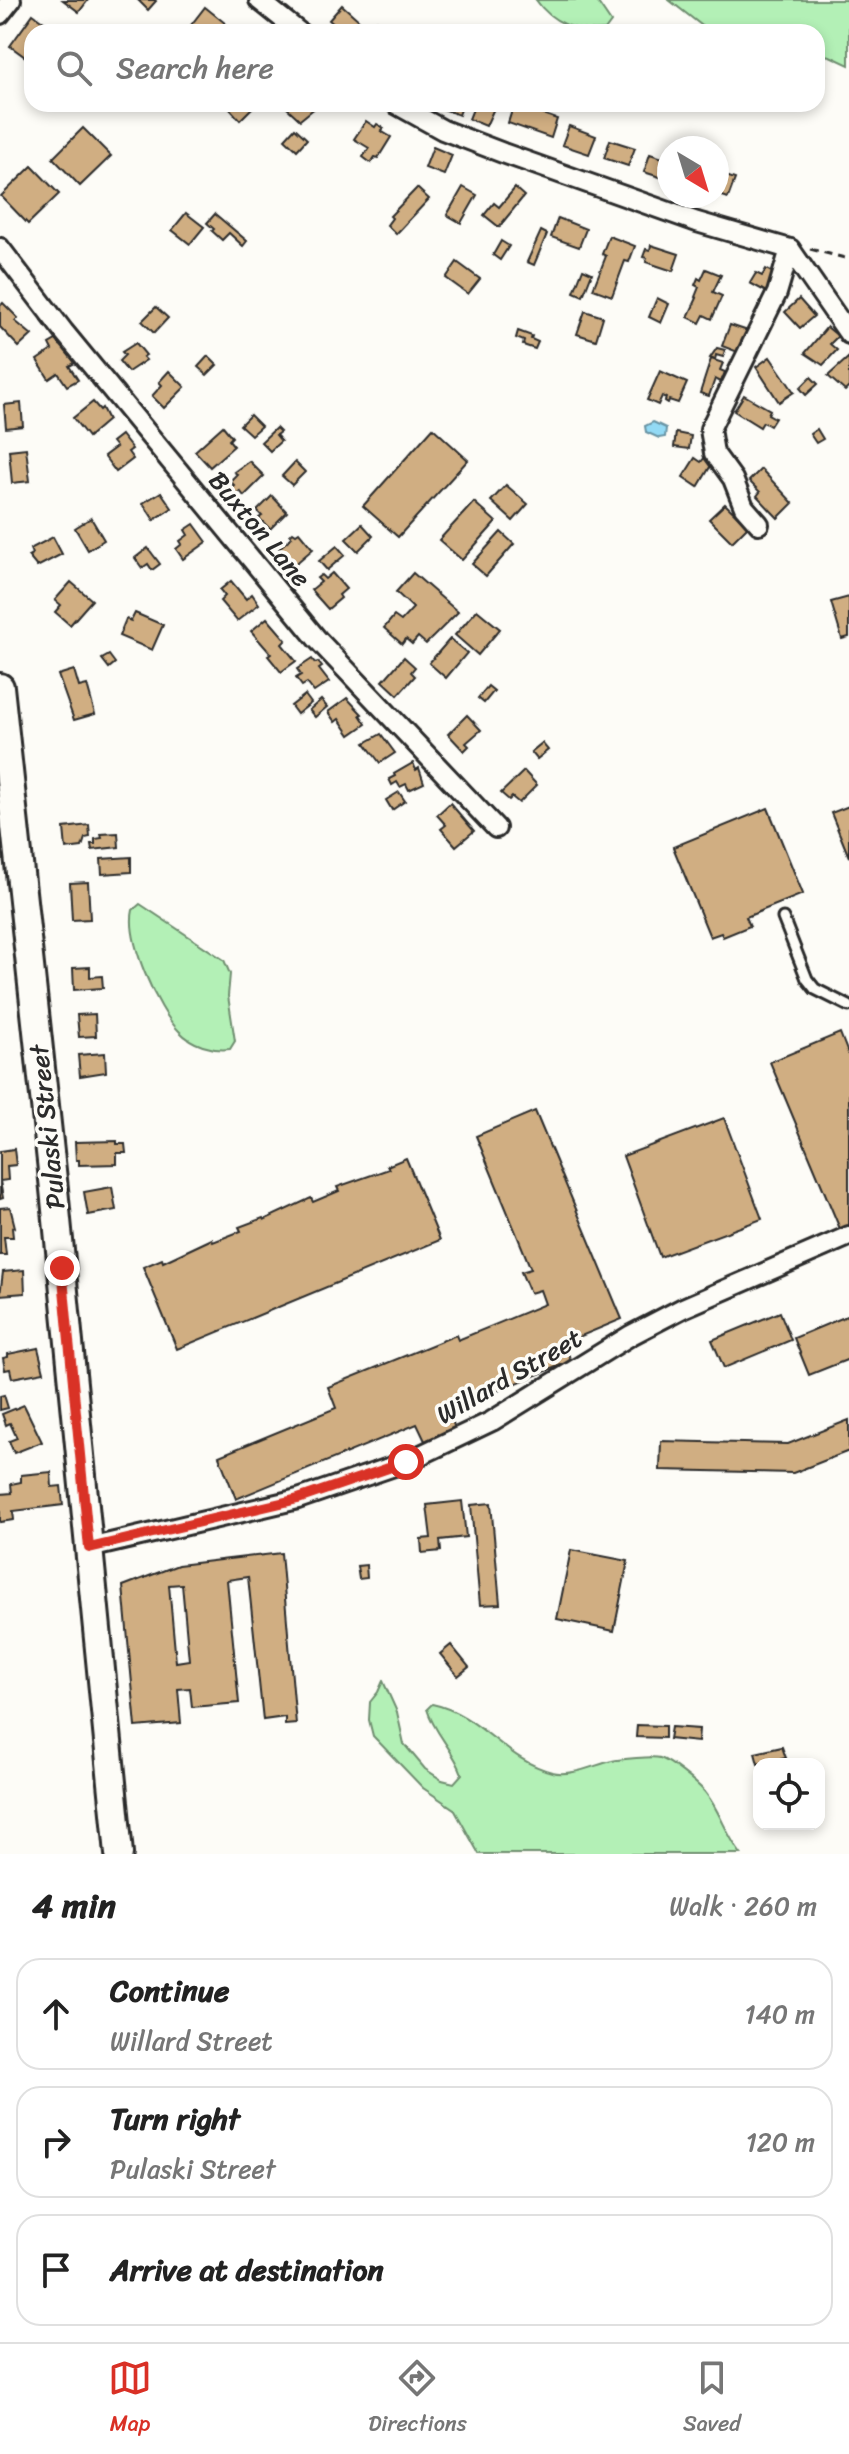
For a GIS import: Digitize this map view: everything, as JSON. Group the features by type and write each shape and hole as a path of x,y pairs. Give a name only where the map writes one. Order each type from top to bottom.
{"main road":[{"name":"Pulaski Street","path":"0,687 54,1189 119,1854"}],"street":[{"path":"0,14 11,0"},
{"path":"259,0 289,24"},
{"path":"410,112 443,130 697,222 797,248 849,334"},
{"name":"Buxton Lane","path":"0,248 76,347 317,639 496,828"},
{"path":"759,524 744,507 733,479 714,453 710,429 797,248"},
{"name":"Willard Street","path":"89,1548 298,1499 406,1462 492,1421 631,1335 683,1308 849,1236"}],"lane":[{"path":"783,918 807,979 815,989 849,1006"}],"path":[{"path":"797,248 849,259"}],"green space":[{"path":"536,0 596,0 611,22 564,24"},
{"path":"669,0 849,0 849,65 825,55 825,24 700,24"},
{"path":"140,904 224,960 230,974 228,996 235,1041 230,1049 209,1048 196,1043 170,1021 145,974 134,938 133,910"},
{"path":"383,1681 397,1712 404,1744 425,1769 442,1780 454,1783 462,1774 430,1718 427,1709 432,1704 465,1717 520,1758 552,1772 575,1772 629,1759 657,1757 664,1760 704,1791 741,1854 479,1854 454,1809 423,1788 373,1736 369,1720 370,1702"}],"water":[{"path":"653,422 666,428 665,437 659,438 646,432 645,426"}],"building":[{"path":"63,0 88,0 79,12"},
{"path":"138,0 155,0 156,1 148,10"},
{"path":"342,5 360,21 358,24 334,24 329,20"},
{"path":"205,7 225,23 224,24 192,24"},
{"path":"33,14 47,24 26,24"},
{"path":"24,27 24,56 10,46"},
{"path":"233,112 248,112 240,120"},
{"path":"291,112 310,112 300,120"},
{"path":"472,112 492,112 486,126 469,119"},
{"path":"511,112 537,112 557,119 551,138 508,123"},
{"path":"366,121 384,128 381,131 391,137 378,158 375,157 371,163 363,157 369,148 354,139"},
{"path":"569,126 596,136 589,154 562,145"},
{"path":"83,128 111,156 80,186 53,158"},
{"path":"295,128 307,139 297,150 285,139"},
{"path":"610,140 635,148 628,166 604,158"},
{"path":"433,147 452,155 444,175 425,168"},
{"path":"650,154 657,156 657,176 644,172"},
{"path":"32,166 59,194 28,224 1,196"},
{"path":"729,177 735,179 729,195"},
{"path":"463,187 477,195 461,223 447,215"},
{"path":"417,188 429,199 396,234 387,225 392,218 390,216"},
{"path":"515,188 524,196 499,227 484,215 494,203 499,207"},
{"path":"186,213 204,227 190,244 172,230"},
{"path":"215,214 247,241 243,246 229,233 222,240 212,231 214,229 207,223"},
{"path":"558,218 586,229 579,247 551,237"},
{"path":"541,231 547,234 534,265 527,262"},
{"path":"609,236 635,246 629,262 625,261 612,296 593,289 606,256 602,254"},
{"path":"501,241 509,246 500,260 493,255"},
{"path":"651,245 679,254 673,271 646,262 647,258 643,257"},
{"path":"457,262 480,279 468,294 446,278"},
{"path":"583,269 592,273 583,296 574,292"},
{"path":"706,269 721,275 713,292 722,296 712,319 704,315 700,323 688,317 697,298 699,287 695,285"},
{"path":"766,269 780,277 770,294 750,283 756,273 762,276"},
{"path":"657,298 669,304 661,323 649,317"},
{"path":"799,299 814,316 800,328 785,312"},
{"path":"3,303 18,318 15,321 32,335 19,347 0,327 0,306"},
{"path":"156,307 168,318 154,333 142,321"},
{"path":"585,311 603,317 596,340 577,334"},
{"path":"730,325 748,331 743,354 722,346"},
{"path":"827,327 838,336 830,344 837,350 823,365 805,353"},
{"path":"518,331 538,342 535,349 523,345 524,341 516,338"},
{"path":"56,340 75,363 69,366 78,380 67,386 58,373 49,379 37,360 52,350 49,344"},
{"path":"136,343 146,355 143,357 146,360 128,372 119,361 125,355 122,352"},
{"path":"717,348 725,350 723,357 716,355 715,360 710,358"},
{"path":"208,356 217,365 207,375 198,367"},
{"path":"770,357 794,392 779,402 756,367"},
{"path":"849,357 849,387 845,391 828,376"},
{"path":"711,359 723,363 720,370 725,372 721,382 715,379 709,396 700,393"},
{"path":"169,371 185,387 164,408 152,396"},
{"path":"660,371 687,383 678,403 669,400 668,403 662,396 658,405 647,400"},
{"path":"811,377 818,384 806,395 800,388"},
{"path":"744,395 770,410 768,414 775,418 770,426 763,422 760,427 734,411"},
{"path":"93,402 100,410 102,408 108,420 88,437 73,418"},
{"path":"21,403 23,426 6,428 4,405"},
{"path":"250,415 261,426 251,435 240,425"},
{"path":"223,426 232,437 229,440 234,446 210,467 195,451"},
{"path":"276,428 280,432 276,435 281,441 270,451 261,442"},
{"path":"433,428 468,460 398,537 363,506"},
{"path":"817,429 823,439 816,443 810,434"},
{"path":"676,433 691,436 689,449 674,447"},
{"path":"121,435 132,449 128,452 133,459 116,472 104,456 116,447 112,442"},
{"path":"26,448 30,481 12,483 9,450"},
{"path":"705,457 713,462 698,487 683,477 695,458 701,462"},
{"path":"249,461 264,476 244,496 240,491 236,494 230,481 237,474 234,472"},
{"path":"295,462 305,472 292,485 282,476"},
{"path":"761,469 793,503 778,518 757,496 760,492 749,481"},
{"path":"506,485 528,504 513,521 491,501"},
{"path":"161,492 172,508 154,520 143,503"},
{"path":"272,496 287,512 270,529 259,518 262,516 257,511"},
{"path":"474,502 496,522 462,560 439,540"},
{"path":"725,504 748,526 732,542 709,519"},
{"path":"91,518 104,540 88,550 75,528"},
{"path":"194,524 207,542 183,559 176,549 188,535 185,530"},
{"path":"362,524 373,536 358,551 346,539"},
{"path":"293,532 299,532 313,549 293,566 281,555 284,553 279,548 292,537"},
{"path":"501,532 514,544 486,576 472,564"},
{"path":"53,537 62,554 37,567 28,556 32,554 30,549"},
{"path":"337,546 345,555 327,570 319,561"},
{"path":"148,548 160,564 152,570 148,564 142,568 135,558"},
{"path":"332,573 346,589 328,609 311,590 321,582 317,578 321,575 325,579"},
{"path":"413,573 458,612 426,644 418,637 412,644 406,639 402,644 384,628 394,616 401,621 413,608 396,592"},
{"path":"231,581 246,599 252,594 259,604 237,621 220,601 225,596 220,590"},
{"path":"71,582 92,600 70,625 55,612 61,605 55,600"},
{"path":"849,597 849,637 842,639 831,602"},
{"path":"477,610 500,629 478,655 455,635"},
{"path":"135,613 163,625 152,650 119,636 126,619 131,621"},
{"path":"267,618 286,640 282,644 296,661 281,672 268,656 271,654 251,631"},
{"path":"450,639 467,653 446,678 429,663"},
{"path":"109,655 115,663 109,668 102,659"},
{"path":"404,657 415,667 411,672 415,676 398,695 383,681"},
{"path":"312,659 322,667 319,669 329,682 314,692 307,683 302,686 296,678 301,675 297,669"},
{"path":"74,670 79,687 87,685 95,714 74,720 58,675"},
{"path":"488,686 494,691 484,703 478,698"},
{"path":"305,695 311,703 297,714 291,706"},
{"path":"347,698 362,714 366,724 350,735 339,719 335,722 328,712"},
{"path":"321,700 327,707 315,717 309,710"},
{"path":"467,715 481,730 466,743 469,746 464,751 448,734"},
{"path":"381,734 395,753 380,763 365,743"},
{"path":"542,743 548,750 537,759 531,752"},
{"path":"413,763 416,770 419,768 424,783 409,790 406,784 400,787 397,782 392,785 389,779"},
{"path":"524,771 537,785 519,803 512,797 509,800 501,793"},
{"path":"399,792 405,801 392,810 386,800"},
{"path":"450,803 474,831 456,846 441,829 446,825 437,815"},
{"path":"849,806 849,857 831,813"},
{"path":"768,808 803,894 746,917 750,926 723,937 721,933 710,937 673,847"},
{"path":"89,825 90,837 85,838 82,847 66,849 64,828"},
{"path":"118,833 119,847 92,850 91,844 95,844 95,839 102,838 101,834"},
{"path":"131,857 131,872 102,874 101,859"},
{"path":"88,882 90,919 72,920 70,883"},
{"path":"90,967 90,977 102,976 103,988 74,990 73,968"},
{"path":"95,1014 96,1036 79,1037 77,1015"},
{"path":"840,1033 849,1056 849,1226 840,1229 770,1062"},
{"path":"105,1053 106,1072 80,1076 78,1055"},
{"path":"535,1111 622,1319 564,1343 571,1361 448,1411 455,1428 425,1441 417,1424 236,1499 219,1456 336,1408 328,1387 456,1335 458,1340 545,1304 540,1290 530,1293 521,1272 531,1269 476,1136"},
{"path":"724,1118 762,1219 660,1257 623,1156"},
{"path":"117,1141 117,1144 125,1144 126,1153 117,1153 117,1164 79,1165 79,1160 76,1160 75,1142"},
{"path":"14,1149 16,1165 7,1166 8,1180 0,1181 0,1151"},
{"path":"406,1158 440,1240 177,1349 143,1267 162,1259 163,1262 212,1239 213,1242 241,1231 239,1227 264,1220 311,1198 313,1202 339,1191 337,1187 389,1169 387,1166"},
{"path":"112,1187 116,1210 88,1215 84,1192"},
{"path":"10,1207 15,1227 12,1228 13,1237 4,1237 6,1255 0,1255 0,1208"},
{"path":"24,1270 25,1293 0,1295 3,1272"},
{"path":"780,1312 791,1340 724,1368 712,1340"},
{"path":"849,1315 849,1359 809,1375 794,1338"},
{"path":"38,1348 44,1372 12,1378 10,1369 5,1370 3,1358 8,1354"},
{"path":"4,1395 8,1408 0,1410 0,1396"},
{"path":"24,1405 42,1442 14,1453 9,1441 17,1438 10,1423 6,1425 2,1414"},
{"path":"849,1420 849,1451 793,1473 660,1470 661,1441 788,1444"},
{"path":"51,1472 52,1487 61,1486 63,1505 13,1511 14,1520 0,1522 0,1494 12,1493 11,1484 21,1482 21,1475"},
{"path":"462,1501 466,1537 440,1540 441,1551 422,1553 421,1539 431,1538 427,1505"},
{"path":"491,1503 500,1604 480,1605 471,1505"},
{"path":"571,1550 628,1561 614,1631 557,1619"},
{"path":"281,1553 296,1724 285,1725 285,1717 263,1720 248,1577 227,1580 239,1703 192,1707 190,1688 178,1689 181,1723 136,1727 123,1586 178,1565","holes":["182,1584 189,1660 176,1662 169,1585"]},
{"path":"366,1565 367,1578 359,1579 357,1566"},
{"path":"451,1645 469,1667 458,1676 440,1654"},
{"path":"637,1725 665,1726 665,1738 636,1737"},
{"path":"671,1727 699,1729 698,1742 669,1739"},
{"path":"782,1747 786,1758 756,1758 755,1753"}],"route":[{"path":"62,1268 89,1548 298,1499 406,1462"}]}
